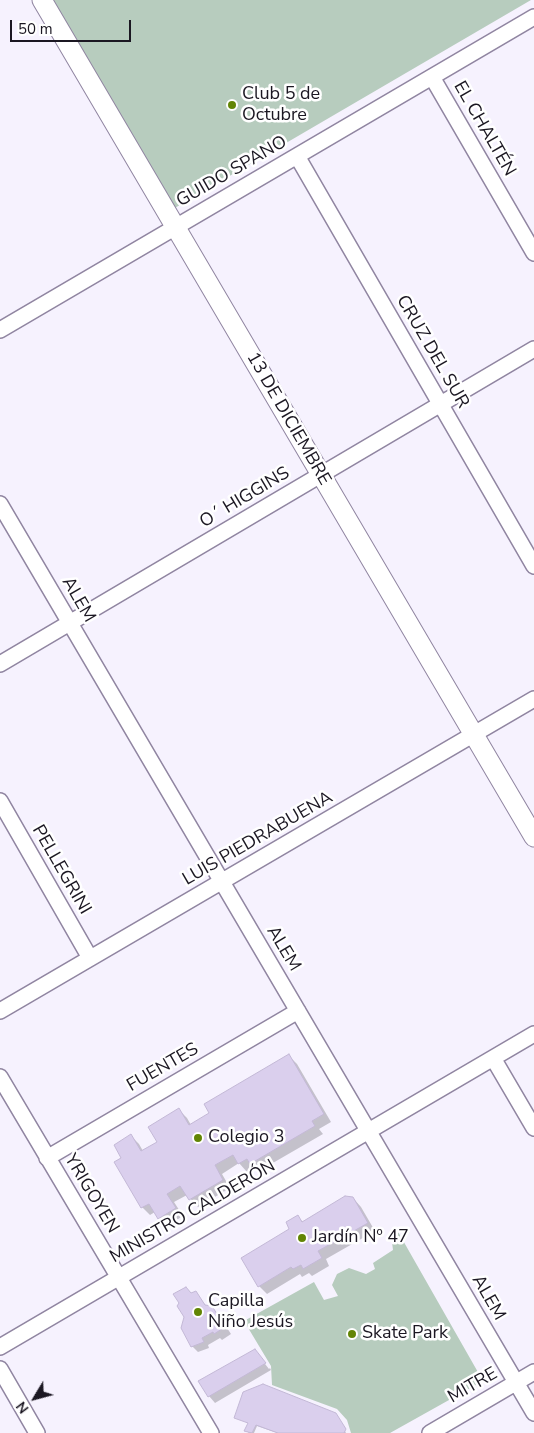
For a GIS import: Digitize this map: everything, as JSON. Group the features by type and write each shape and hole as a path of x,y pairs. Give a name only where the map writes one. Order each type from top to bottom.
{"street":[{"name":"13 DE DICIEMBRE","path":"42,0 534,837"},
{"name":"GUIDO SPANO","path":"0,330 534,17"},
{"name":"EL CHALTÉN","path":"432,76 534,252"},
{"name":"CRUZ DEL SUR","path":"297,156 534,566"},
{"name":"O´ HIGGINS","path":"0,664 534,349"},
{"name":"ALEM","path":"0,504 534,1413"},
{"name":"LUIS PIEDRABUENA","path":"0,1011 534,699"},
{"name":"PELLEGRINI","path":"0,801 90,958"},
{"name":"FUENTES","path":"47,1158 298,1011"},
{"name":"MINISTRO CALDERÓN","path":"0,1347 534,1034"},
{"path":"493,1058 534,1128"},
{"name":"YRIGOYEN","path":"0,1077 211,1433"},
{"path":"0,1369 37,1433"},
{"name":"MITRE","path":"430,1433 534,1372"}],"green space":[{"name":"Club 5 de Octubre","path":"51,0 531,0 173,209"},
{"name":"Skate Park","path":"397,1230 483,1381 390,1433 351,1433 347,1420 337,1409 272,1385 271,1366 244,1321 314,1282 324,1300 338,1296 332,1285 337,1274 349,1268 366,1274 375,1269 373,1263 393,1250 391,1234"}],"building":[{"path":"289,1054 324,1114 312,1121 315,1126 250,1164 247,1159 238,1164 233,1155 215,1165 223,1180 189,1200 180,1186 167,1194 176,1208 158,1219 149,1204 141,1208 114,1162 121,1158 114,1145 131,1134 141,1151 157,1142 148,1127 179,1108 189,1125 209,1113 204,1104"},
{"path":"345,1196 353,1197 368,1223 318,1251 322,1258 303,1269 301,1265 293,1269 291,1267 258,1287 241,1258 289,1229 286,1222 298,1215 302,1222"},
{"name":"Capilla Niño Jesús","path":"186,1287 191,1293 196,1291 205,1305 212,1306 225,1327 214,1334 213,1332 202,1338 204,1342 191,1347 181,1328 184,1317 177,1306 179,1303 173,1294"},
{"path":"255,1349 266,1363 208,1397 198,1381"},
{"path":"263,1384 336,1413 346,1429 344,1433 278,1433 256,1425 252,1433 244,1431 248,1423 234,1418 243,1392"}],"place":[{"name":"Club 5 de Octubre","path":"232,105"},
{"name":"Colegio 3","path":"198,1138"},
{"name":"Jardín Nº 47","path":"302,1238"},
{"name":"Capilla Niño Jesús","path":"198,1312"},
{"name":"Skate Park","path":"352,1334"}]}
